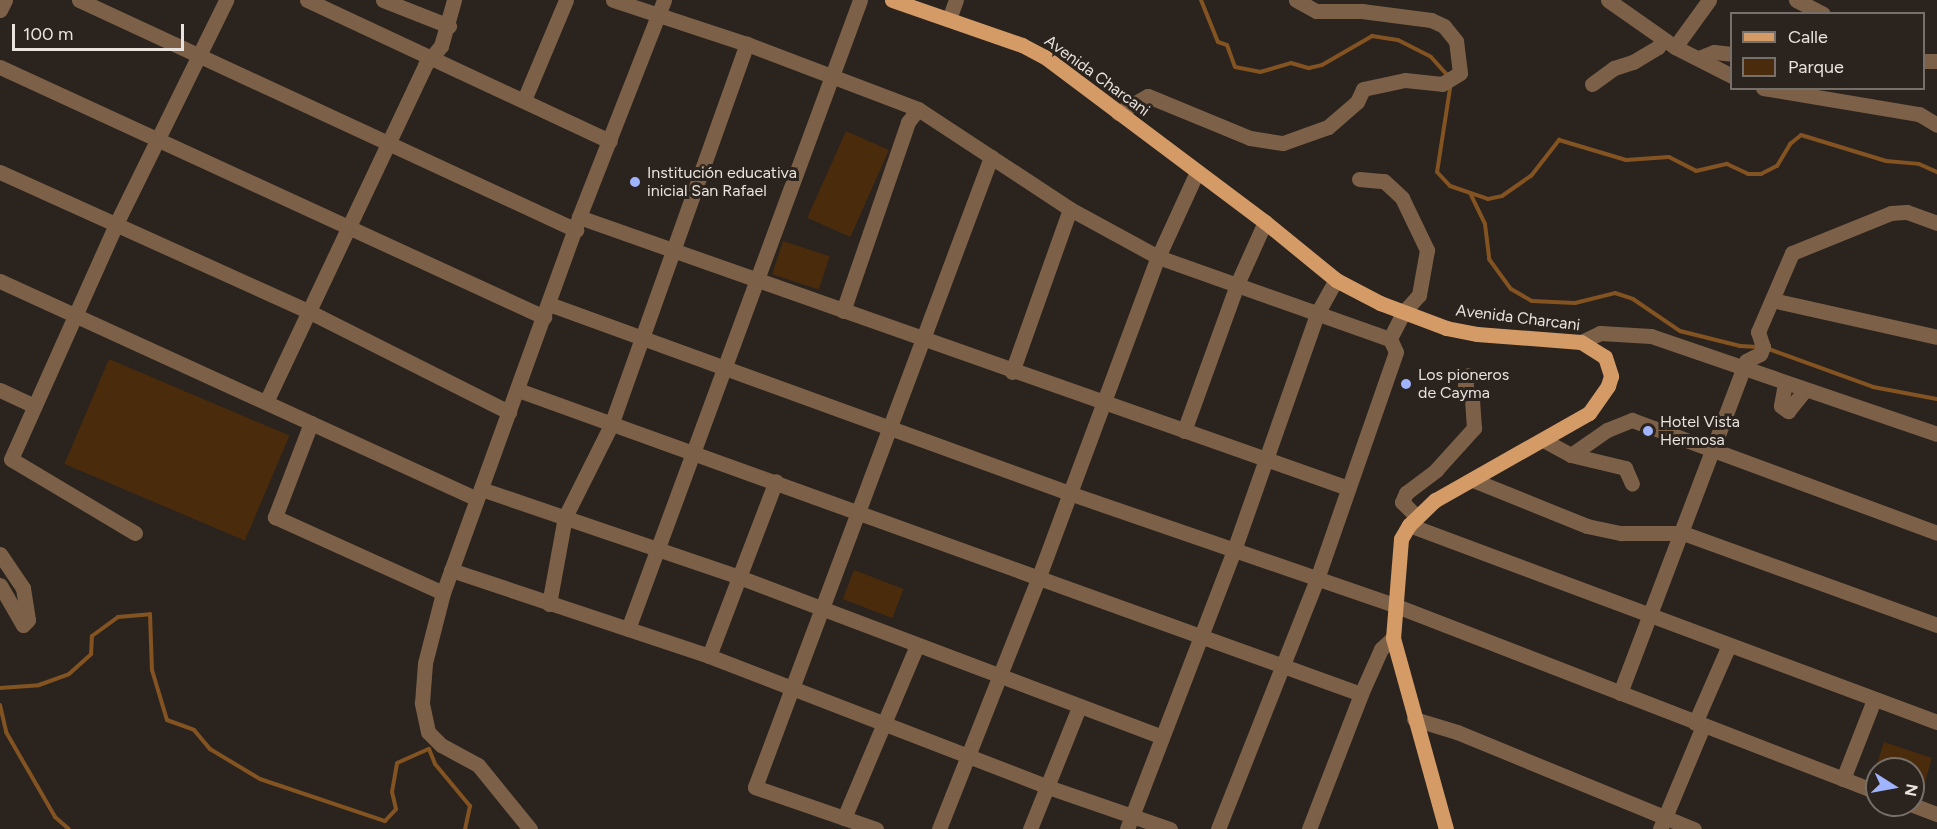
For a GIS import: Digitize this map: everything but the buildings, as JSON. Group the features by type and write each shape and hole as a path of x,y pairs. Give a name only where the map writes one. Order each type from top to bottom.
{"main road":[{"name":"Avenida Charcani","path":"892,0 1022,45 1046,57 1265,222 1336,280 1403,313 1477,334 1581,342 1605,357 1611,376 1608,386 1589,413 1446,494 1413,521"},
{"path":"1413,521 1398,555 1393,638 1414,719 1448,828"}],"street":[{"path":"0,10 5,0"},
{"path":"79,0 199,58 577,224 672,251 843,310 920,340 1348,488"},
{"path":"135,533 11,459 115,226 226,0"},
{"path":"307,0 433,56 610,141"},
{"path":"383,0 449,26"},
{"path":"266,402 350,230 425,65 433,56 449,26 454,0"},
{"path":"524,100 566,0"},
{"path":"613,0 658,18 747,44 918,109 1070,209 1158,257 1238,282 1390,339 1396,352 1317,579 1218,829"},
{"path":"530,829 478,765 441,745 428,732 422,703 425,663 443,592 577,224 664,0"},
{"path":"628,628 659,550 860,0"},
{"path":"949,19 956,0"},
{"path":"1118,113 1148,96 1250,138 1283,143 1310,136 1328,127 1357,102 1363,89 1405,80 1442,84 1460,73 1456,41 1444,26 1431,20 1362,11 1316,11 1296,0"},
{"path":"1608,0 1669,43 1730,75"},
{"path":"1592,84 1614,68 1633,62 1669,43 1709,0"},
{"path":"1796,0 1818,12"},
{"path":"549,604 565,517 611,425 747,44"},
{"path":"1700,58 1714,52 1730,54"},
{"path":"0,68 350,230 547,311 641,336 725,365 1069,493 1394,604 1865,787"},
{"path":"1771,90 1801,98 1878,106 1918,114 1937,124"},
{"path":"843,310 908,122 918,109"},
{"path":"876,829 755,787 789,686 822,608 920,340 991,157"},
{"path":"0,172 115,226 310,312 509,412"},
{"path":"939,829 969,756 997,677 1038,579 1158,257 1197,172"},
{"path":"1359,179 1384,182 1402,198 1427,250 1419,295 1403,313 1390,339"},
{"path":"1012,372 1070,209"},
{"path":"1620,693 1714,453 1744,367 1763,347 1758,332 1792,253 1891,213 1907,212 1937,223"},
{"path":"1184,431 1238,282 1265,222"},
{"path":"1129,823 1202,637 1318,312 1336,280"},
{"path":"0,281 312,423 479,494 565,517 739,577 997,677 1162,737"},
{"path":"1772,300 1937,337"},
{"path":"1581,342 1600,333 1651,336 1699,356 1744,367 1937,434"},
{"path":"1468,375 1465,386 1472,399 1474,428 1440,467 1406,493 1402,502 1413,521 1650,616 1937,722"},
{"path":"1785,382 1781,406 1788,411 1805,390"},
{"path":"0,390 34,406"},
{"path":"518,390 611,425 695,452 857,510 1038,579 1361,694"},
{"path":"1571,455 1607,430 1632,420 1714,453 1937,533"},
{"path":"312,423 275,517 443,592"},
{"path":"1543,440 1571,455 1625,468 1632,484"},
{"path":"1440,467 1446,494"},
{"path":"1473,480 1587,526 1621,533 1683,532 1937,625"},
{"path":"710,656 776,481"},
{"path":"0,554 23,588 28,620 23,625 0,585"},
{"path":"451,570 628,628 666,645 710,656 885,721 1048,787 1129,823 1170,829"},
{"path":"1309,829 1361,694 1381,649 1393,638"},
{"path":"844,818 917,645"},
{"path":"1662,823 1729,645"},
{"path":"1843,779 1874,700"},
{"path":"1030,829 1079,707"},
{"path":"1414,719 1457,732 1662,823 1694,829"}],"green space":[{"path":"846,131 889,150 850,237 807,218"},
{"path":"783,241 830,256 819,289 772,274"},
{"path":"109,359 289,436 245,541 64,464"},
{"path":"854,570 903,589 892,618 843,599"},
{"path":"1884,742 1932,758 1925,782 1925,757 1879,757"}],"waterway":[{"path":"1201,0 1218,42 1227,45 1235,67 1260,72 1291,63 1309,68 1322,65 1372,36 1398,40 1431,57 1448,76"},
{"path":"1451,82 1437,172 1450,186 1488,199 1502,196 1531,176 1559,140 1626,160 1669,157 1696,171 1727,164 1748,174 1761,174 1777,166 1790,144 1801,135 1886,161 1919,164 1937,172"},
{"path":"1471,195 1485,224 1489,259 1511,289 1532,301 1575,303 1615,293 1633,299 1680,331 1740,346 1759,347"},
{"path":"1766,348 1873,387 1937,399"},
{"path":"0,688 39,685 69,674 91,654 92,636 118,617 150,614 152,670 167,720 194,730 210,749 260,779 385,821 396,809 392,792 397,763 429,749 435,764 470,806 465,829"},
{"path":"0,705 6,732 55,817 69,829"}],"place":[{"name":"Institución educativa inicial San Rafael","path":"635,182"},
{"name":"Los pioneros de Cayma","path":"1406,384"},
{"name":"Hotel Vista Hermosa","path":"1648,431"}]}
